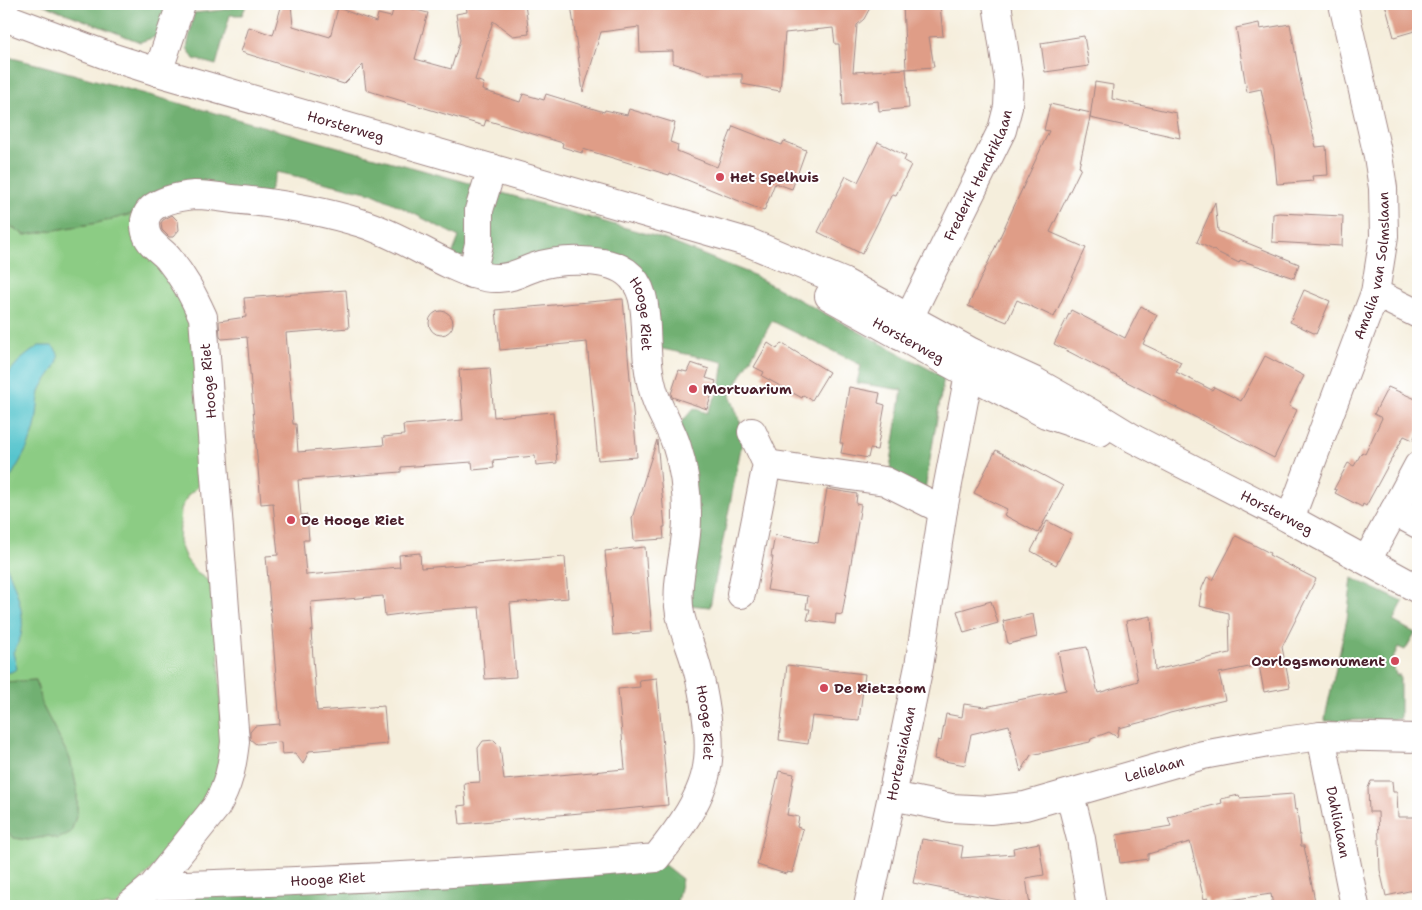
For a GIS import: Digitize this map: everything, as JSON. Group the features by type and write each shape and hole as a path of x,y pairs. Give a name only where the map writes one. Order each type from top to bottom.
{"street":[{"path":"158,72 181,4"},
{"name":"Frederik Hendriklaan","path":"905,326 1002,130 1008,106 1009,82 997,4"},
{"name":"Amalia van Solmslaan","path":"1290,519 1375,293 1384,236 1383,188 1378,156 1343,4"},
{"name":"Horsterweg","path":"4,17 114,58 158,72 750,243 843,282 905,326 971,363 1034,381 1134,439 1290,519 1418,589"},
{"path":"472,274 479,244 479,210 492,168"},
{"name":"Hooge Riet","path":"129,906 153,886 216,807 224,794 230,777 235,742 203,317 188,284 166,255 147,237 146,215 154,207 170,199 183,196 198,195 266,202 362,223 399,238 472,274 498,278 518,274 536,266 567,260 598,262 624,270 638,284 645,304 648,368 655,398 678,448 684,480 687,516 680,567 679,610 687,641 697,667 708,728 708,762 702,787 682,826 656,858 540,868 251,883 153,886"},
{"path":"1375,293 1418,314"},
{"name":"Hortensialaan","path":"868,906 919,666 943,510 971,363"},
{"path":"741,594 768,464 752,432"},
{"path":"768,464 885,481 943,510"},
{"path":"1367,560 1418,466"},
{"path":"1394,511 1418,524"},
{"name":"Lelielaan","path":"892,796 951,808 990,810 1025,806 1070,795 1203,755 1268,742 1322,736 1418,738"},
{"name":"Dahlialaan","path":"1322,736 1355,906"},
{"path":"1070,795 1081,840 1092,906"}],"green space":[{"path":"42,4 169,4 161,35 140,42"},
{"path":"247,4 242,15 230,15 216,65 194,59 187,48 194,13 223,10"},
{"path":"4,56 480,186 466,256 451,257 459,237 371,193 277,172 268,195 136,213 97,223 25,235 4,222"},
{"path":"499,192 658,237 749,273 944,377 925,489 889,475 902,390 857,383 861,365 772,321 730,395 744,432 710,607 689,605 679,425 694,408 707,413 720,388 724,362 653,347 632,266 494,271 486,263 488,222"},
{"path":"136,213 191,303 206,480 188,495 181,509 179,542 186,559 197,573 216,586 223,770 208,803 134,889 116,906 4,906 4,829 14,838 28,840 49,836 58,839 71,832 77,813 77,789 70,759 41,703 36,680 4,682 4,222 25,235 97,223"},
{"path":"1352,578 1403,602 1393,621 1415,633 1405,650 1398,647 1392,661 1396,675 1400,675 1400,719 1325,721 1347,619"},
{"path":"1418,672 1418,718 1412,717 1411,680"},
{"path":"36,680 41,703 70,759 77,789 77,813 71,832 58,839 49,836 28,840 14,838 4,829 4,682"},
{"path":"662,863 682,879 676,906 143,906 164,894"}],"water":[{"path":"39,346 52,346 57,351 57,363 42,386 33,434 24,455 4,489 4,410 7,381 10,372 16,364"},
{"path":"4,561 20,603 22,625 21,636 13,652 17,669 4,673 4,632 7,625 4,614"}],"building":[{"path":"282,4 291,4 293,26 330,37 338,8 376,22 378,14 391,17 395,4 414,4 412,9 428,13 415,59 451,69 460,40 456,14 467,12 466,4 525,4 529,34 513,36 493,21 475,80 484,83 482,90 520,102 523,94 544,100 546,94 604,112 605,110 627,115 629,109 675,123 670,142 678,145 677,151 717,167 733,126 782,145 784,141 806,150 792,189 775,183 764,211 670,173 669,175 583,149 582,153 562,147 563,143 486,120 484,126 366,90 363,65 344,84 241,52 249,27 273,35"},
{"path":"571,4 872,4 864,19 857,25 853,72 906,69 909,108 879,111 878,101 843,105 839,44 835,44 833,28 785,33 780,91 742,84 742,74 707,74 673,63 673,51 640,52 639,27 601,32 583,92"},
{"path":"903,4 940,4 943,36 929,37 934,67 906,69"},
{"path":"1385,4 1418,4 1418,30 1394,37"},
{"path":"1259,23 1260,29 1290,24 1316,147 1326,146 1328,175 1312,176 1313,181 1277,184 1274,151 1261,89 1247,92 1236,28"},
{"path":"1084,36 1089,66 1045,72 1041,43"},
{"path":"1095,82 1113,85 1112,99 1176,113 1180,138 1090,118"},
{"path":"1050,104 1091,113 1079,167 1081,168 1050,232 1086,248 1054,317 1017,300 1007,322 968,306 1049,131 1044,130"},
{"path":"878,142 906,156 904,161 911,165 896,195 892,194 862,254 818,232 846,176 858,182"},
{"path":"1215,202 1218,231 1299,264 1294,278 1240,260 1239,263 1197,242"},
{"path":"1273,214 1343,216 1342,246 1272,242"},
{"path":"172,215 178,221 179,230 173,237 169,237 162,230 161,223"},
{"name":"De Hooge Riet","path":"346,290 349,328 286,333 293,424 296,424 298,452 384,445 383,437 404,435 403,425 463,420 459,370 490,368 494,417 553,412 557,463 536,465 535,456 493,460 494,468 473,470 472,462 401,467 401,472 298,480 301,515 307,515 309,540 303,540 306,575 400,567 399,555 420,553 421,568 565,557 568,598 510,603 516,677 485,679 479,607 385,616 383,596 311,602 313,630 311,631 317,711 384,706 387,744 309,751 303,764 295,753 282,754 281,742 256,744 250,739 250,732 255,726 280,724 266,556 278,555 273,503 261,504 247,337 222,339 220,337 219,321 246,317 244,298"},
{"path":"1304,290 1330,301 1316,334 1290,322"},
{"path":"623,299 637,457 598,460 587,342 500,350 496,310"},
{"path":"1141,306 1157,315 1143,344 1181,362 1176,372 1212,390 1214,387 1241,401 1265,356 1304,376 1289,406 1297,410 1274,458 1054,344 1071,310 1125,338"},
{"path":"441,311 449,315 453,323 449,331 441,335 433,331 429,323 433,315"},
{"path":"768,343 777,349 781,343 829,372 812,400 803,395 802,398 762,376 764,372 754,367"},
{"name":"Mortuarium","path":"691,363 709,369 706,378 716,381 707,409 672,397 671,394 679,370 687,372"},
{"path":"849,387 880,393 878,403 885,405 877,450 870,449 868,458 841,453 843,443 840,443"},
{"path":"1388,387 1418,400 1418,430 1413,440 1404,436 1366,506 1363,504 1362,507 1335,493 1337,490 1334,489 1348,463 1354,466 1362,452 1365,454 1382,418 1374,414"},
{"path":"657,440 665,527 663,527 664,539 634,541 632,518"},
{"path":"996,450 1063,486 1038,533 1004,515 1007,509 974,493"},
{"path":"827,489 857,494 856,504 861,505 842,615 836,614 835,624 807,620 810,609 806,609 808,596 767,590 775,535 818,543"},
{"path":"1047,521 1072,534 1056,565 1031,551"},
{"path":"1236,536 1316,579 1282,647 1290,687 1264,692 1259,665 1219,673 1225,700 1119,728 1117,737 1109,732 1091,739 1090,742 1031,755 1021,772 1009,725 971,734 965,765 934,759 938,740 941,741 946,714 962,717 964,704 985,707 1066,690 1058,652 1087,647 1098,693 1138,681 1126,621 1151,616 1155,670 1230,653 1229,613 1199,606 1202,588 1207,577 1213,580"},
{"path":"645,547 652,632 613,635 605,551"},
{"path":"991,601 998,623 964,633 957,611"},
{"path":"1033,614 1037,637 1008,644 1003,621"},
{"name":"De Rietzoom","path":"787,665 865,674 859,720 812,716 808,744 779,740"},
{"path":"657,678 668,805 460,824 458,806 466,805 464,783 480,782 478,748 483,741 494,740 500,746 504,780 625,769 618,689 640,687 639,680"},
{"path":"779,771 794,774 787,815 799,817 797,827 803,829 792,873 787,872 786,874 757,865"},
{"path":"1371,781 1392,781 1393,792 1397,792 1398,817 1418,817 1418,889 1386,896 1380,870 1378,812 1369,812 1368,788"},
{"path":"1293,794 1295,810 1297,809 1301,846 1304,846 1316,906 1273,906 1271,894 1209,903 1208,898 1204,899 1190,842 1148,854 1148,859 1120,863 1116,835 1171,826 1168,817 1222,803 1221,799 1239,795 1240,798"},
{"path":"922,839 963,846 961,858 1014,854 1013,848 1039,843 1044,875 1026,878 1030,906 913,883"}],"place":[{"name":"Het Spelhuis","path":"720,177"},
{"name":"Mortuarium","path":"693,389"},
{"name":"De Hooge Riet","path":"291,520"},
{"name":"Oorlogsmonument","path":"1395,661"},
{"name":"De Rietzoom","path":"824,688"}]}
